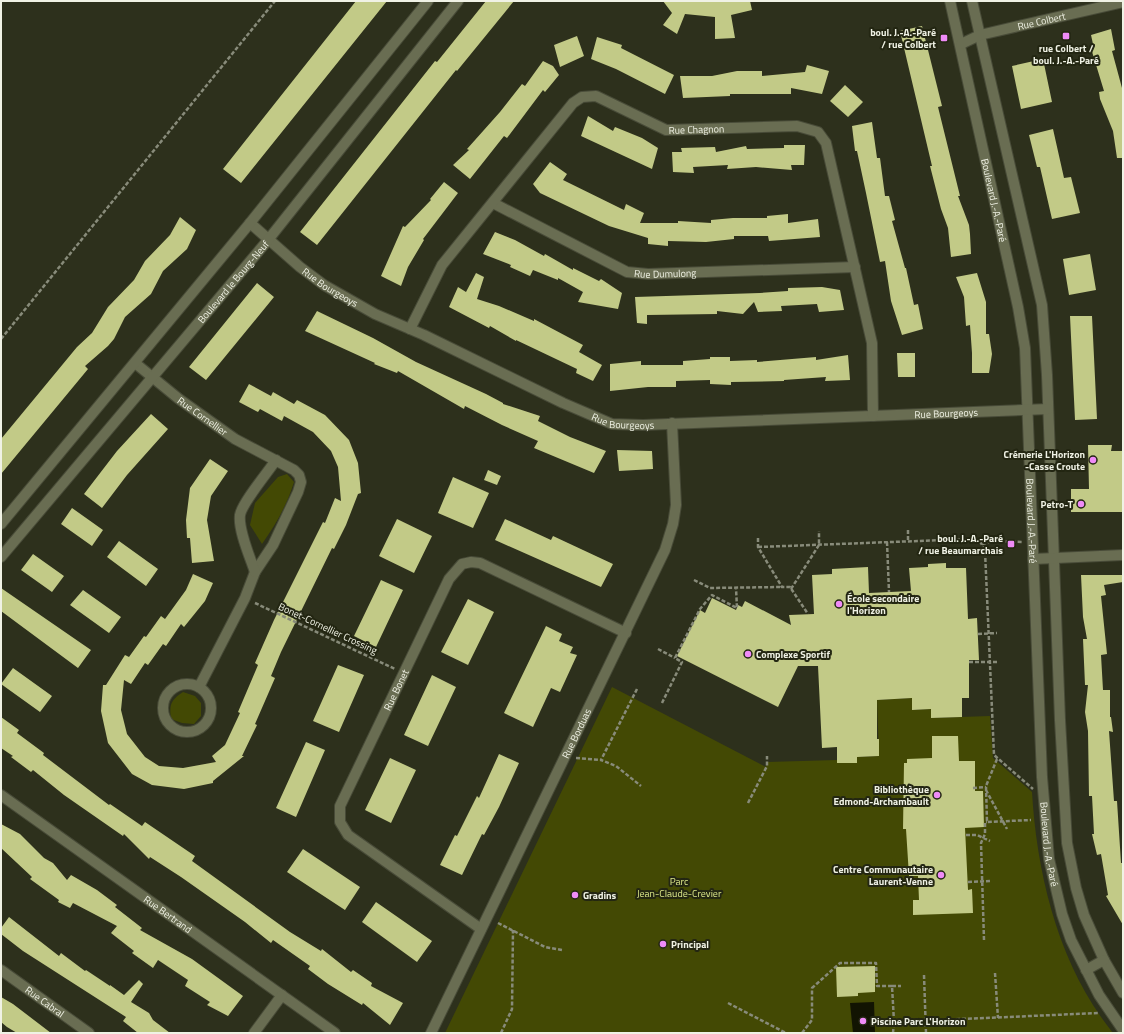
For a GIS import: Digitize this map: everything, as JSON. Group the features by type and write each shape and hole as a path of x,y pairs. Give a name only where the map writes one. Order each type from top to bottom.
{"street":[{"path":"1,524 250,223 428,1"},
{"name":"Boulevard le Bourg-Neuf","path":"1,557 268,240 458,1"},
{"name":"Boulevard J.-A.-Paré","path":"950,1 961,44 1018,307 1025,348 1042,777 1047,847 1062,914 1071,940 1104,1004 1123,1030"},
{"name":"Boulevard J.-A.-Paré","path":"972,1 1042,305 1067,843 1076,888 1084,915 1104,960 1123,993"},
{"name":"Rue Colbert","path":"961,44 980,35 1123,2"},
{"name":"Rue Chagnon","path":"410,330 442,265 573,103 582,97 596,96 666,130 797,126 818,132 826,144 872,343 873,416"},
{"name":"Rue Dumulong","path":"493,203 627,272 648,274 855,267"},
{"name":"Rue Bourgeoys","path":"250,223 268,240 324,285 375,314 563,403 612,424 1048,409"},
{"name":"Rue Cornellier","path":"135,363 179,399 235,439 294,470 299,475 300,486 273,545 255,572 245,598 199,687"},
{"name":"Rue Borduas","path":"431,1033 665,550 674,519 676,505 672,423"},
{"path":"255,572 246,544 240,514 245,503 276,460"},
{"path":"1033,559 1123,555"},
{"name":"Rue Bonet","path":"481,929 348,834 340,822 340,806 449,579 462,564 471,562 480,563 626,633"},
{"path":"192,685 199,687 210,699 210,715 207,722 201,728 193,731 178,730 171,726 164,712 166,697 177,686 192,685"},
{"name":"Rue Bertrand","path":"1,795 335,1033"},
{"path":"1086,970 1104,960"},
{"name":"Rue Cabral","path":"1,970 89,1033"},
{"path":"254,1033 282,995"}],"path":[{"path":"1,339 275,1"},
{"path":"908,530 908,541"},
{"path":"791,589 820,545 819,531"},
{"path":"758,538 758,547 782,587"},
{"path":"758,547 972,539 982,544 985,551 994,755 1033,790"},
{"path":"982,544 994,541 1024,542"},
{"path":"887,542 889,592"},
{"path":"694,580 712,588 790,587 808,614"},
{"path":"675,658 700,609 712,595 712,588"},
{"path":"712,595 737,608 736,588"},
{"name":"Bonet-Cornellier Crossing","path":"245,598 404,673"},
{"path":"978,634 997,633"},
{"path":"658,649 682,662 662,703"},
{"path":"969,662 999,662"},
{"path":"601,760 637,690"},
{"path":"567,754 577,758 601,760 616,766 641,786"},
{"path":"748,803 767,766 767,756"},
{"path":"984,940 981,843 986,834 986,788 997,759"},
{"path":"973,788 986,788"},
{"path":"986,788 1007,829"},
{"path":"987,822 1031,820"},
{"path":"966,835 977,835 990,841"},
{"path":"968,882 992,881"},
{"path":"498,923 545,947 562,950"},
{"path":"501,1033 512,1009 513,930"},
{"path":"802,1033 812,1020 812,988 840,963 876,963 877,986 900,986"},
{"path":"996,972 998,1018"},
{"path":"924,975 926,1033"},
{"path":"892,986 894,1022 893,1033"},
{"path":"728,1003 786,1033"},
{"path":"894,1022 1099,1013"}],"green space":[{"path":"287,474 294,482 288,499 281,514 262,544 250,525 255,503 278,477"},
{"name":"Parc Jean-Claude-Crevier","path":"612,687 766,767 767,762 837,760 837,763 857,763 857,757 879,756 877,700 912,698 912,710 931,709 931,718 990,716 993,758 1032,792 1039,856 1054,919 1065,949 1078,979 1094,1007 1113,1033 445,1033"},
{"path":"183,692 195,696 201,703 201,716 194,724 182,723 171,719 170,710 173,700"}],"shaded area":[{"name":"Piscine Parc L'Horizon","path":"874,1002 875,1033 853,1033 850,1003"}],"building":[{"path":"356,1 387,1 241,183 223,169"},
{"path":"486,1 514,1 457,71 456,70 317,245 300,232 435,61 437,62"},
{"path":"663,1 750,1 752,10 731,15 735,38 715,39 715,17 685,14 677,34 663,25 672,13"},
{"path":"922,26 942,106 938,107 960,196 958,196 969,225 971,254 951,257 948,228 941,209 930,166 932,166 900,31"},
{"path":"1111,29 1115,50 1112,51 1123,88 1123,158 1117,158 1113,131 1100,99 1099,92 1104,91 1090,45 1093,44 1091,35"},
{"path":"577,36 584,56 560,67 554,45"},
{"path":"597,37 622,45 621,48 674,75 665,94 616,69 591,59"},
{"path":"1043,59 1052,102 1021,109 1012,66"},
{"path":"543,61 553,66 559,75 545,92 543,90 507,138 504,136 470,179 453,165 469,150 467,149 500,112 522,84 525,86"},
{"path":"807,65 829,71 822,94 791,88 791,94 730,94 730,96 683,98 680,76 712,76 737,71 762,71 762,76 805,72"},
{"path":"845,85 863,102 848,117 830,101"},
{"path":"588,116 613,131 615,127 642,138 658,148 652,169 581,136"},
{"path":"872,122 877,158 880,158 885,196 889,196 895,220 892,221 906,268 914,305 918,304 923,329 902,335 891,301 885,261 880,262 857,151 855,151 852,126"},
{"path":"1053,129 1064,178 1071,177 1080,213 1052,219 1040,167 1037,167 1029,135"},
{"path":"784,145 805,145 804,165 791,165 792,170 756,167 727,169 728,165 693,167 694,173 673,172 672,152 682,152 681,148 715,147 716,152 746,146 747,149 784,148"},
{"path":"550,162 567,174 563,180 624,210 626,204 644,213 640,223 678,223 678,221 711,223 711,220 733,218 767,218 767,216 788,214 788,223 818,219 820,237 769,241 768,236 734,236 734,239 706,242 668,241 668,246 648,244 648,238 609,226 540,193 533,184"},
{"path":"444,182 458,193 423,239 424,240 408,267 401,286 381,276 403,226 405,227 431,200 430,199"},
{"path":"180,217 196,230 187,249 163,271 151,294 125,317 114,339 85,366 88,369 1,474 1,439 77,347 92,333 108,307 134,280 145,261 170,235"},
{"path":"495,232 515,240 544,256 545,254 573,270 573,268 599,281 601,279 622,293 618,309 578,302 583,292 558,278 558,280 533,270 530,276 510,267 511,265 483,254"},
{"path":"1090,254 1096,290 1069,295 1063,259"},
{"path":"476,273 484,277 477,299 499,306 534,321 534,319 583,345 579,352 602,365 593,381 576,373 577,369 516,341 490,326 489,328 449,307 458,287 466,292"},
{"path":"977,273 986,302 986,334 989,334 992,354 989,373 972,373 970,325 966,326 964,297 956,277"},
{"path":"257,283 274,297 206,380 189,367"},
{"path":"822,287 840,290 844,310 819,312 817,304 781,306 782,311 758,312 754,302 743,314 717,311 717,314 647,315 647,324 637,323 635,297 760,293 788,291 788,288"},
{"path":"317,311 373,338 416,362 486,394 503,404 540,416 538,421 570,437 606,451 594,473 534,448 538,441 465,406 464,409 398,371 397,373 374,364 375,363 305,331"},
{"path":"1070,316 1092,316 1097,419 1075,420"},
{"path":"897,353 915,353 915,377 898,377"},
{"path":"848,355 850,380 825,381 826,377 784,381 731,382 731,385 710,384 710,380 676,381 676,387 648,387 610,391 610,364 641,361 641,365 683,365 683,361 710,359 710,357 730,357 730,361 757,360 757,362 816,357 816,360"},
{"path":"249,384 271,396 273,392 294,404 297,400 325,415 349,440 358,463 361,493 358,494 346,525 334,549 332,548 281,652 271,676 275,678 255,724 257,725 242,756 244,756 213,781 213,783 184,789 152,785 132,774 108,743 101,711 103,685 106,685 125,655 129,657 161,616 165,619 186,590 193,574 213,583 205,601 184,627 181,624 166,646 163,644 148,665 145,663 131,684 124,680 121,710 127,734 145,757 159,766 183,768 216,762 212,756 225,745 240,713 238,712 258,665 255,663 274,620 323,522 325,523 335,498 341,501 338,467 331,451 313,432 284,416 282,421 260,409 258,412 239,402"},
{"path":"151,414 168,429 127,475 102,508 84,494 117,451"},
{"path":"1088,445 1112,445 1111,451 1123,451 1122,512 1071,512 1071,489 1089,489"},
{"path":"617,450 652,451 653,469 619,471"},
{"path":"210,459 228,471 211,496 207,520 214,561 192,563 190,538 187,538 186,520 190,488"},
{"path":"488,470 501,476 497,485 484,480"},
{"path":"453,477 489,493 473,528 438,513"},
{"path":"72,508 103,530 92,546 61,524"},
{"path":"397,519 432,536 414,573 379,556"},
{"path":"505,519 551,540 553,536 613,564 601,587 495,540"},
{"path":"119,541 158,569 146,586 107,557"},
{"path":"33,554 64,576 52,592 21,570"},
{"path":"946,563 946,568 966,568 968,619 977,618 979,660 969,660 969,698 962,698 962,717 931,718 931,709 912,710 912,698 877,700 877,739 879,739 879,756 857,757 857,763 837,763 837,747 822,748 818,666 798,666 778,707 677,656 700,610 705,613 712,598 736,610 738,605 742,607 745,601 791,625 789,615 814,614 812,575 832,574 832,569 868,567 869,593 911,591 909,568 928,567 928,564"},
{"path":"1081,575 1123,575 1123,582 1104,585 1106,595 1101,596 1107,654 1101,655 1103,690 1110,690 1110,717 1113,732 1109,731 1114,801 1117,801 1121,863 1123,863 1123,925 1106,896 1108,895 1101,854 1097,855 1092,834 1094,834 1092,796 1089,796 1088,731 1085,712 1088,685 1085,685 1083,639 1087,639 1083,617"},
{"path":"381,580 403,590 376,647 354,636"},
{"path":"1,588 91,650 78,668 1,611"},
{"path":"83,590 121,617 109,633 70,605"},
{"path":"468,599 494,612 468,665 441,652"},
{"path":"546,626 562,634 559,641 573,647 570,653 577,655 560,692 551,688 533,727 504,713"},
{"path":"338,665 364,675 339,732 313,721"},
{"path":"13,668 52,696 40,712 1,684"},
{"path":"432,675 456,687 428,746 404,735"},
{"path":"1,717 19,730 17,733 44,753 43,755 109,805 110,804 142,826 145,822 195,856 192,861 290,932 321,951 322,949 351,972 353,970 372,983 371,986 403,1003 390,1025 363,1003 362,1005 328,984 308,969 310,966 273,940 271,943 245,922 181,877 150,857 149,859 124,834 123,836 64,795 33,770 31,772 11,757 13,756 1,748"},
{"path":"932,736 958,736 959,761 975,761 975,791 983,791 984,827 965,828 968,890 972,889 973,913 913,915 913,900 919,900 918,876 909,876 906,829 903,829 904,763 907,763 907,759 932,758"},
{"path":"306,742 325,750 296,817 276,808"},
{"path":"499,754 519,763 499,807 484,835 482,834 462,875 440,865 455,835 457,836 477,796 479,798"},
{"path":"390,758 416,770 391,823 365,810"},
{"path":"1,824 20,834 44,858 53,863 67,880 71,875 97,890 117,905 115,907 142,928 140,930 192,959 243,996 228,1016 207,1005 210,1002 185,986 188,980 158,960 153,968 132,953 134,951 111,933 117,926 73,903 70,908 58,902 59,900 30,879 32,877 1,848"},
{"path":"303,849 360,887 345,910 287,872"},
{"path":"376,902 432,941 417,962 362,922"},
{"path":"9,917 59,956 61,953 85,971 86,970 124,995 139,980 143,984 131,1002 149,1013 153,1020 170,1033 138,1033 123,1021 126,1017 23,951 1,934 1,928"},
{"path":"875,966 875,992 858,993 858,996 837,997 836,967"},
{"path":"1,997 13,1004 51,1033 17,1033 7,1027 1,1022"}],"place":[{"name":"rue Colbert / boul. J.-A.-Paré","path":"1066,36"},
{"name":"boul. J.-A.-Paré / rue Colbert","path":"944,38"},
{"name":"Crémerie L'Horizon -Casse Croute","path":"1093,460"},
{"name":"Petro-T","path":"1081,504"},
{"name":"boul. J.-A.-Paré / rue Beaumarchais","path":"1011,544"},
{"name":"École secondaire l'Horizon","path":"839,604"},
{"name":"Complexe Sportif","path":"748,654"},
{"name":"Bibliothèque Edmond-Archambault","path":"937,795"},
{"name":"Centre Communautaire Laurent-Venne","path":"941,875"},
{"name":"Gradins","path":"575,895"},
{"name":"Principal","path":"663,944"},
{"name":"Piscine Parc L'Horizon","path":"863,1021"}]}
